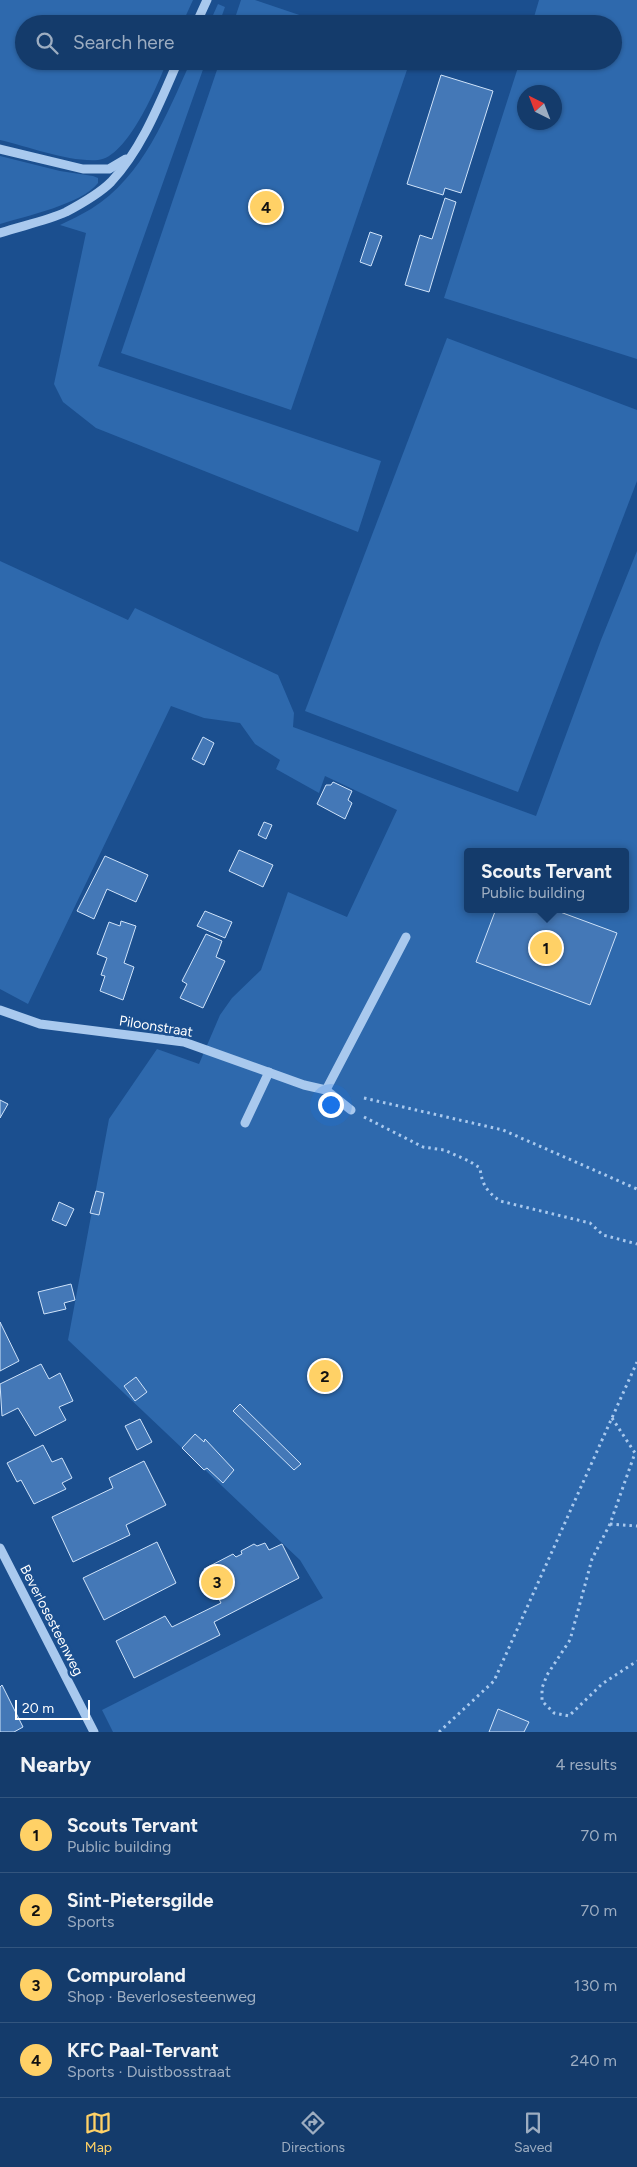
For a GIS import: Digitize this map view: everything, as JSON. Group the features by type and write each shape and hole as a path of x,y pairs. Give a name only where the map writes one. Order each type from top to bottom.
{"street":[{"path":"200,15 207,0"},
{"path":"0,233 65,212 90,198 111,182 130,156 154,114 174,70"},
{"path":"0,149 83,169 109,169 130,156"},
{"path":"351,1110 326,1090 406,937"},
{"name":"Piloonstraat","path":"0,1010 40,1024 184,1042 304,1085 326,1090"},
{"path":"246,1122 269,1072"},
{"name":"Beverlosesteenweg","path":"0,1548 94,1732"}],"path":[{"path":"363,1098 503,1130 637,1189"},
{"path":"351,1110 423,1148 444,1150 469,1161 480,1168 482,1183 488,1192 500,1201 590,1223 603,1235 637,1244"},
{"path":"439,1732 494,1681 612,1418 635,1373 637,1362"},
{"path":"612,1418 636,1454 610,1524 592,1558 570,1640 547,1675 542,1688 542,1701 554,1713 569,1716 602,1684 637,1661"},
{"path":"610,1524 637,1526"}],"shaded area":[{"path":"0,0 193,0 186,15 15,15 15,70 163,70 140,119 120,147 109,156 98,160 74,159 0,140"},
{"path":"241,0 255,0 299,15 236,15"},
{"path":"539,0 637,0 637,359 444,298 517,70 622,70 622,15 535,15"},
{"path":"218,4 225,7 222,15 213,15"},
{"path":"187,70 203,70 98,366 381,461 358,532 96,428 63,402 54,384 86,233 60,225 91,209 125,180 152,143"},
{"path":"217,70 407,70 291,410 121,353"},
{"path":"0,156 60,171 93,176 98,178 98,183 80,197 67,203 0,224"},
{"path":"447,338 637,410 637,481 518,792 305,711"},
{"path":"637,551 637,1732 113,1732 102,1710 323,1598 300,1560 68,1340 109,1119 157,1049 199,1064 220,1015 232,998 261,970 288,892 347,917 397,810 325,776 319,793 276,769 280,760 255,744 240,723 204,718 171,706 28,1004 0,989 0,561 128,620 135,608 278,675 294,713 293,727 536,816 601,640"}],"building":[{"path":"441,75 493,91 461,193 445,188 443,195 407,184"},
{"path":"445,198 456,202 429,292 405,285 420,235 432,239"},
{"path":"370,232 382,236 371,266 360,262"},
{"path":"203,737 214,743 204,765 192,759"},
{"path":"333,782 352,791 348,800 352,803 345,819 317,804 326,785 331,785"},
{"path":"264,822 272,825 266,839 258,835"},
{"path":"239,850 273,865 263,887 229,871"},
{"path":"105,856 148,875 136,902 107,889 94,919 77,911"},
{"path":"205,911 232,922 225,938 197,926"},
{"path":"494,913 563,913 617,933 590,1005 476,962"},
{"path":"121,921 136,926 124,963 134,967 123,1000 100,991 105,976 101,975 107,958 97,954 109,922 120,926"},
{"path":"206,934 222,941 216,957 225,961 203,1008 180,998 187,984 182,981"},
{"path":"0,1100 8,1104 0,1118"},
{"path":"96,1191 104,1193 99,1215 90,1213"},
{"path":"59,1202 74,1209 66,1226 52,1220"},
{"path":"71,1284 75,1300 64,1303 66,1309 44,1314 38,1292"},
{"path":"0,1322 19,1361 0,1371"},
{"path":"41,1364 49,1379 60,1373 73,1401 59,1407 66,1420 35,1436 18,1408 2,1416 0,1384"},
{"path":"136,1377 147,1392 135,1401 124,1386"},
{"path":"240,1404 301,1464 294,1470 233,1411"},
{"path":"140,1419 152,1442 137,1450 125,1426"},
{"path":"195,1434 204,1442 205,1439 234,1470 223,1483 207,1468 204,1470 182,1448"},
{"path":"43,1445 52,1462 62,1458 72,1478 62,1483 66,1489 34,1504 21,1480 17,1482 7,1463"},
{"path":"144,1461 166,1505 126,1525 130,1535 73,1562 52,1517 113,1488 109,1478"},
{"path":"157,1542 176,1583 104,1620 83,1578"},
{"path":"265,1543 269,1550 282,1544 299,1578 214,1622 220,1635 134,1678 116,1641 165,1616 172,1627 221,1603 204,1569 233,1554 236,1557 242,1554 241,1551 254,1544 257,1546"},
{"path":"2,1685 23,1727 14,1732 0,1732 0,1687"},
{"path":"498,1709 529,1722 524,1732 489,1732"}],"place":[{"name":"KFC Paal-Tervant","path":"266,207"},
{"name":"Scouts Tervant","path":"546,948"},
{"name":"Sint-Pietersgilde","path":"325,1376"},
{"name":"Compuroland","path":"217,1582"}]}
